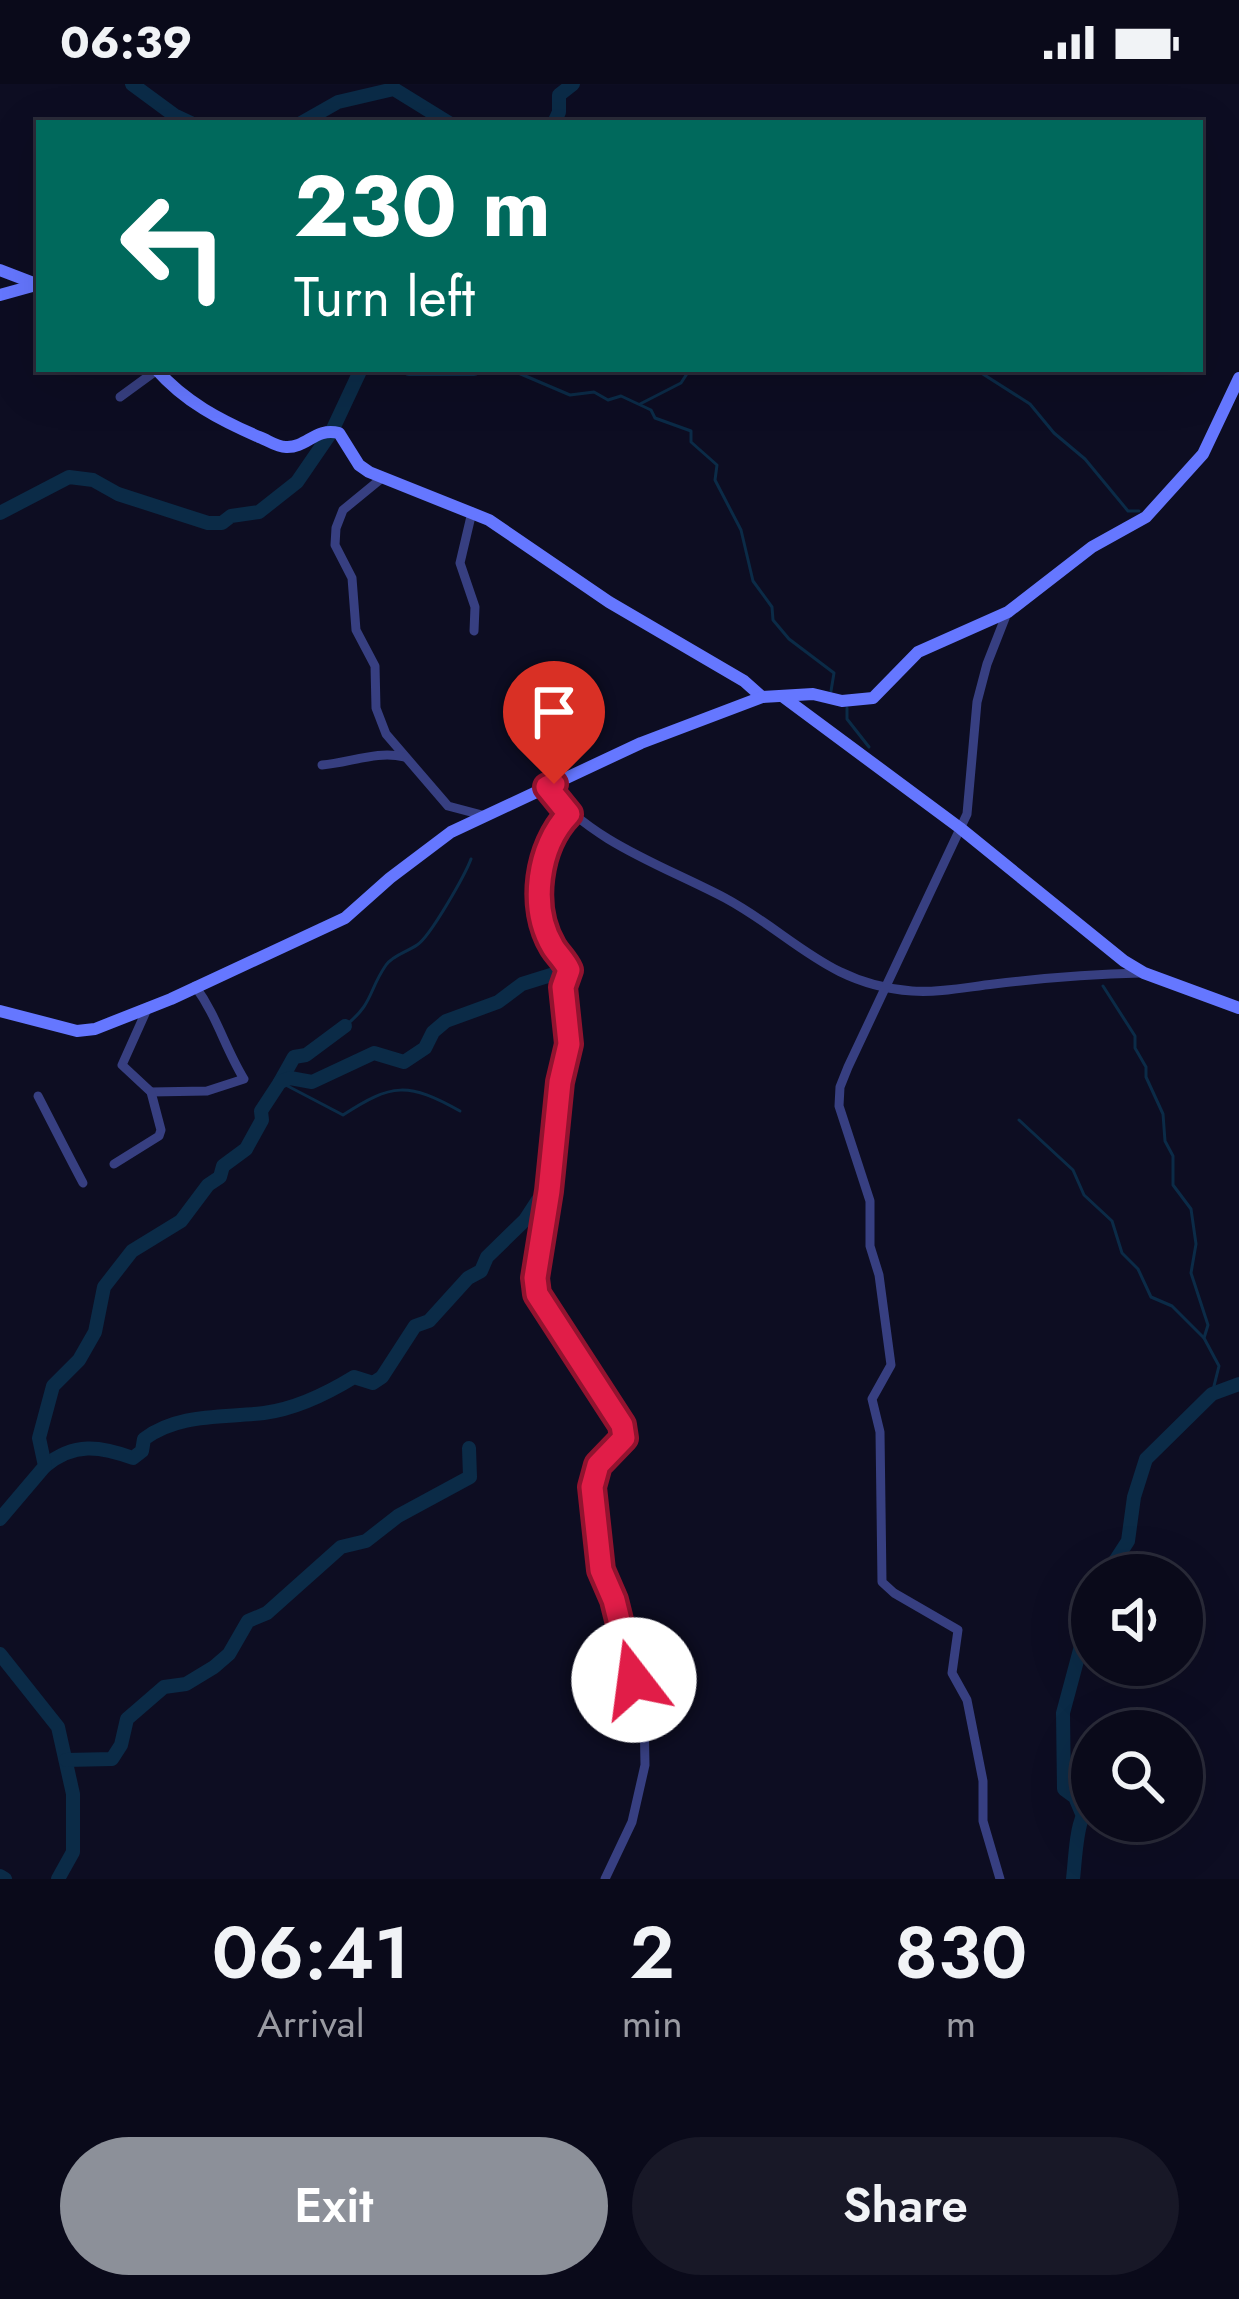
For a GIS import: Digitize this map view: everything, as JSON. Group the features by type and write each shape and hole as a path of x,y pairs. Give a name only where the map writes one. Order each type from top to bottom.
{"street":[{"path":"0,270 36,284"},
{"path":"0,295 36,286"},
{"path":"120,397 152,372"},
{"path":"159,372 185,398 234,428 277,446 296,446 324,431 339,433 359,465 513,534 762,697"},
{"path":"0,1011 84,1031 351,915 407,864 482,815 683,725 762,697 873,698 918,652 1008,612 1092,547 1146,517 1186,478 1215,434 1239,378"},
{"path":"382,478 343,510 335,545 352,578 356,630 375,666 376,708 386,734 448,806 482,815"},
{"path":"472,512 460,563 475,607 474,631"},
{"path":"1000,1879 983,1821 981,1765 971,1736 967,1700 952,1673 958,1630 887,1588 880,1564 880,1432 872,1399 891,1366 879,1275 870,1246 870,1201 839,1106 848,1067 969,809 981,686 1008,612"},
{"path":"781,695 1144,973 1239,1008"},
{"path":"322,765 378,754 404,757"},
{"path":"547,787 569,814 740,908 825,967 888,987 933,992 1079,974 1144,973"},
{"path":"569,814 551,837 539,895 550,941 569,970 563,987 569,1044 535,1278 537,1294 616,1413 624,1438 598,1465 592,1487 601,1570 614,1600 644,1712 645,1765 632,1822 605,1879"},
{"path":"152,1092 207,1091 244,1079 231,1060 214,1012 195,986"},
{"path":"114,1164 158,1136 160,1117 152,1092 122,1065 148,1007"},
{"path":"38,1096 58,1126 83,1183"}],"waterway":[{"path":"132,84 185,120"},
{"path":"555,120 559,95 573,84"},
{"path":"306,120 338,102 394,89 444,120"},
{"path":"0,513 69,477 93,480 118,494 208,523 259,512 297,482 332,431 360,372"},
{"path":"516,372 570,395 594,392 608,400 621,396 651,410 655,418 691,431 691,442 717,465 715,480 741,530 753,581 772,607 773,620 789,639 834,673 831,691"},
{"path":"640,404 681,383 688,372"},
{"path":"980,372 1030,404 1128,511 1139,511"},
{"path":"847,708 847,719 869,747"},
{"path":"345,1026 366,1003 389,962 417,945 430,930 471,859"},
{"path":"0,1519 45,1466 39,1438 53,1386 79,1360 95,1332 104,1287 132,1251 181,1221 208,1185 220,1177 223,1166 246,1149 262,1120 261,1111 280,1082 290,1078 312,1082 374,1053 404,1062 425,1048 446,1021 498,1002 522,984 567,970"},
{"path":"1103,986 1135,1036 1135,1048 1163,1114 1165,1141 1173,1156 1173,1185 1191,1209 1196,1244 1191,1273 1208,1325 1204,1338 1219,1366 1212,1394"},
{"path":"280,1082 294,1057 306,1055 345,1026"},
{"path":"280,1082 343,1115 375,1097 400,1090 427,1095 460,1111"},
{"path":"1019,1120 1073,1170 1084,1195 1112,1221 1122,1253 1138,1269 1151,1297 1172,1306 1204,1338"},
{"path":"45,1466 66,1453 88,1448 133,1458 142,1451 144,1439 171,1425 287,1408 354,1377 373,1383 382,1377 415,1326 429,1321 468,1278 481,1271 487,1257 525,1220 538,1200"},
{"path":"1120,1554 1128,1541 1146,1459 1212,1394 1239,1384"},
{"path":"66,1760 112,1759 127,1719 164,1687 186,1684 214,1667 229,1654 248,1621 267,1613 341,1547 366,1541 398,1516 470,1477 469,1448"},
{"path":"0,1654 58,1727 73,1794 73,1852 58,1879"},
{"path":"1071,1683 1063,1713 1064,1789 1075,1797 1083,1816 1073,1879"},
{"path":"0,1876 5,1879"}],"route":[{"path":"554,784 547,787 569,814 551,837 539,895 550,941 569,970 563,987 569,1044 535,1278 537,1294 622,1425 624,1438 598,1465 592,1487 601,1570 614,1600 634,1680"}]}
